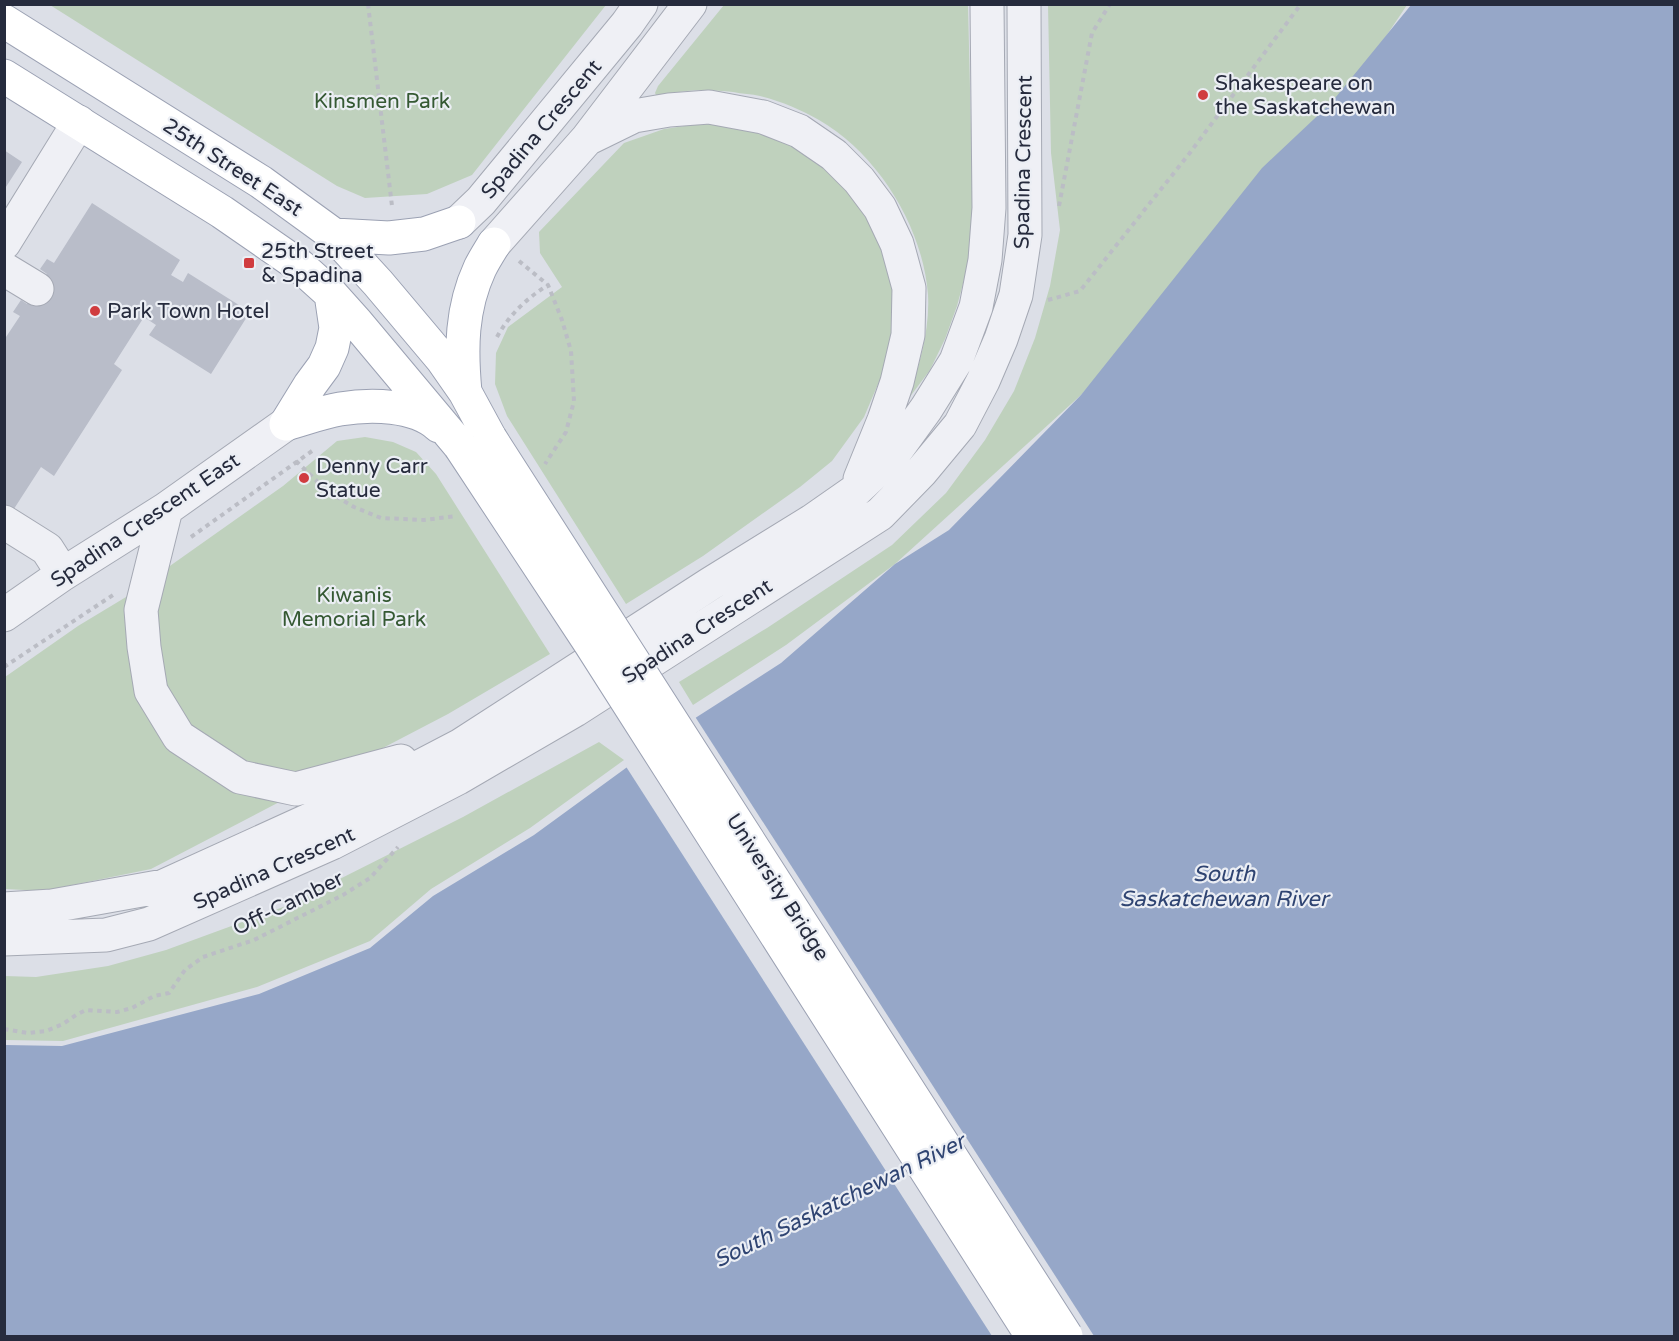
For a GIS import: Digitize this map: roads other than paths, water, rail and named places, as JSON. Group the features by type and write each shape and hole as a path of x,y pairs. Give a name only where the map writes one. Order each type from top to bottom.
{"main road":[{"name":"25th Street East","path":"4,21 261,182 334,235 442,359 465,392 475,442"},
{"name":"25th Street East","path":"4,76 265,241 300,266 331,294 475,442"},
{"path":"334,235 389,238 424,234 459,222"},
{"path":"465,392 462,355 468,305 479,269 503,249"},
{"path":"279,429 324,366 332,348 336,328 331,294"},
{"path":"279,429 338,409 373,406 407,410 475,442"},
{"name":"University Bridge","path":"475,442 590,643 1032,1336"},
{"name":"University Bridge","path":"475,442 1066,1336"}],"street":[{"name":"Spadina Crescent","path":"459,222 481,201 641,4"},
{"name":"Spadina Crescent","path":"503,249 690,4"},
{"name":"Spadina Crescent","path":"4,909 52,906 164,886 375,790 461,745 812,521 855,491 892,456 926,409 956,361 976,307 985,260 990,208 987,4"},
{"name":"Spadina Crescent","path":"4,939 106,935 149,924 332,843 458,778 575,710 880,513 921,472 960,425 983,381 1016,295 1025,235 1024,4"},
{"path":"587,139 634,116 709,107 763,117 799,131 834,154 859,180 880,208 897,244 909,288 908,335 897,382 855,491"},
{"path":"4,243 79,122"},
{"path":"4,269 36,289"},
{"name":"Spadina Crescent East","path":"4,615 63,574 166,509 279,429"},
{"path":"166,509 141,610 151,691 178,737 240,777 296,789 461,745"},
{"path":"4,522 47,549 63,574"}],"water":[{"name":"South Saskatchewan River","path":"1411,5 1674,5 1674,1336 5,1336 5,1045 62,1046 259,994 370,948 433,896 534,835 689,722 781,663 895,564 949,530 1081,395 1262,168 1331,103"}],"place":[{"name":"Shakespeare on the Saskatchewan","path":"1203,95"},
{"name":"25th Street & Spadina","path":"249,263"},
{"name":"Park Town Hotel","path":"95,311"},
{"name":"Denny Carr Statue","path":"304,478"}],"park label":[{"name":"Kinsmen Park","path":"382,101"},
{"name":"Kiwanis Memorial Park","path":"354,607"}]}
